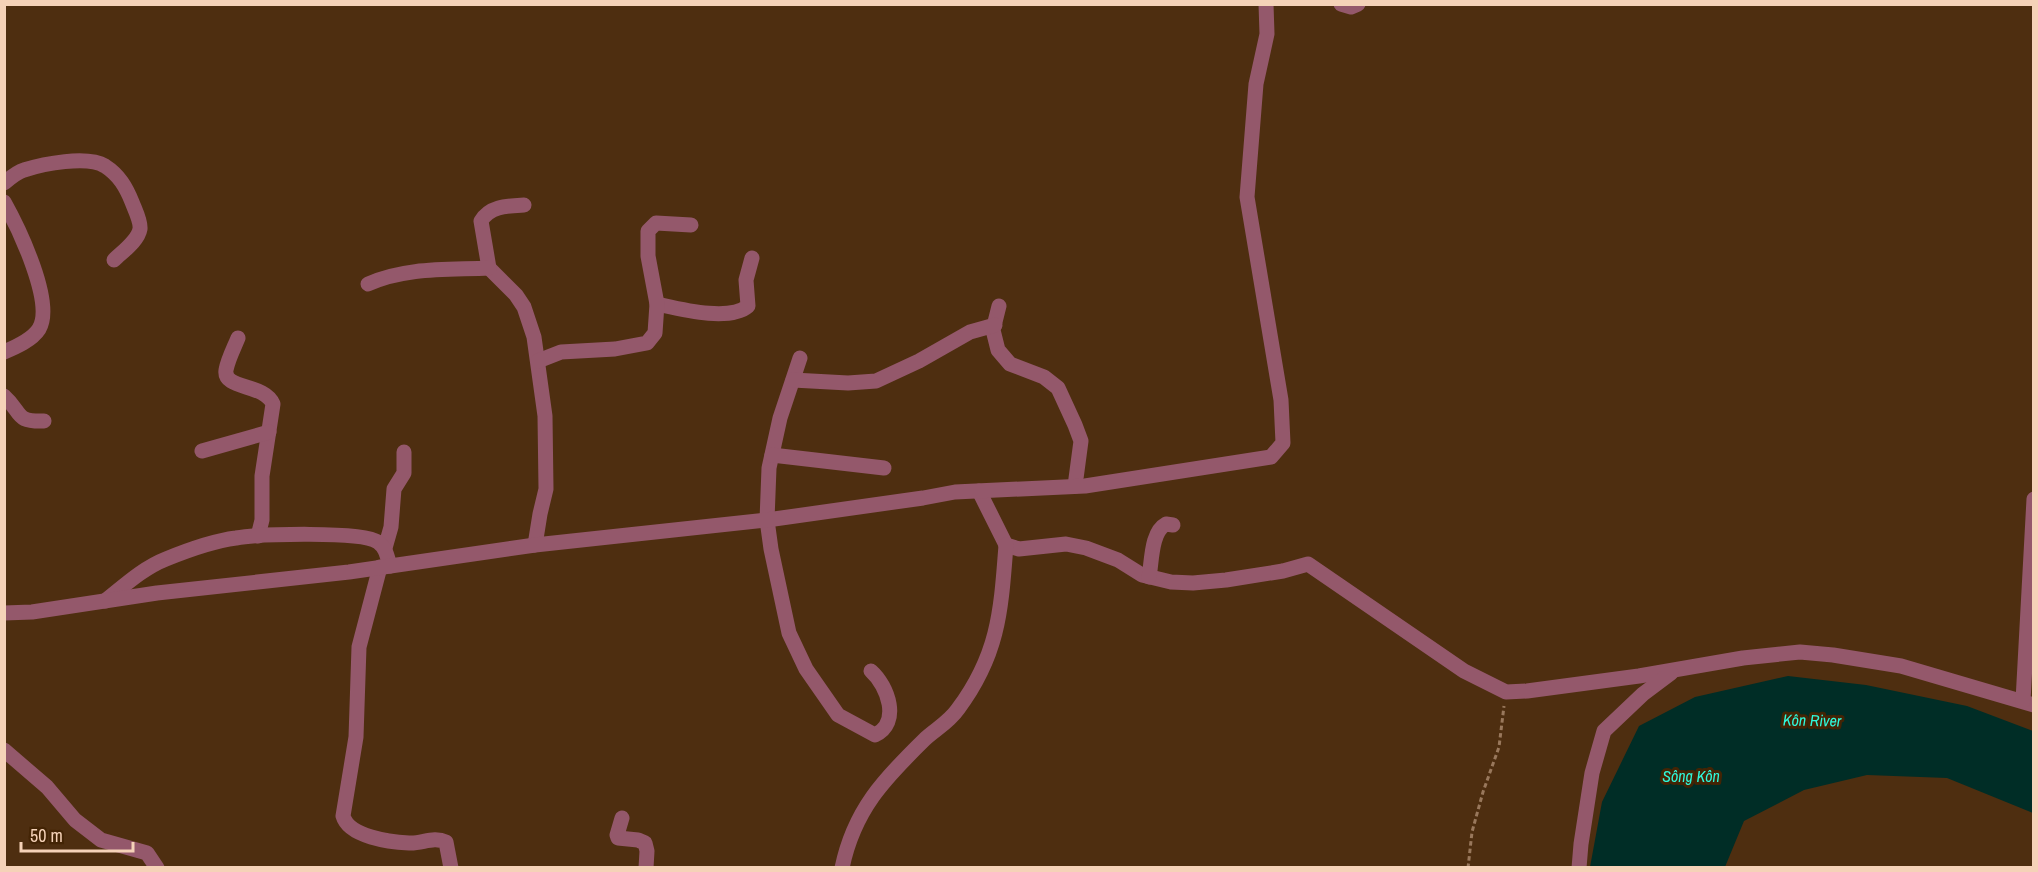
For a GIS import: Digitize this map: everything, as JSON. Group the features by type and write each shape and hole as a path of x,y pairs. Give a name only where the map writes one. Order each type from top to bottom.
{"street":[{"path":"4,613 32,612 157,593 468,556 535,545 767,519 955,492 1075,486 1271,457 1282,443 1281,400 1247,197 1256,84 1267,33 1266,4"},
{"path":"1341,4 1350,7 1358,4"},
{"path":"4,183 21,171 53,163 83,161 103,165 118,177 128,191 140,229 134,241 114,260"},
{"path":"4,202 36,271 42,317 40,328 32,337 4,352"},
{"path":"524,205 506,206 486,213 481,221 489,268 516,295 524,308 534,337 545,416 546,489 535,545"},
{"path":"538,361 561,352 615,350 647,343 655,333 657,304 648,256 648,231 656,224 691,225"},
{"path":"657,304 717,314 741,312 748,306 746,280 752,258"},
{"path":"368,284 397,274 419,271 489,268"},
{"path":"999,306 993,330 998,350 1010,364 1044,377 1058,388 1081,441 1075,486"},
{"path":"793,380 848,383 876,381 920,361 970,332 995,325"},
{"path":"238,338 226,368 228,380 234,384 259,390 271,399 273,404 262,476 262,520 258,536"},
{"path":"800,358 780,418 769,468 767,519 789,633 806,669 838,715 875,735 882,732 891,711 879,678 871,671"},
{"path":"4,396 22,418 29,421 44,421"},
{"path":"202,451 269,432"},
{"path":"404,452 404,473 394,489 391,528 385,548 385,566 359,647 357,737 343,816 345,823 352,831 375,838 411,843 440,839 446,842 451,867"},
{"path":"772,455 884,468"},
{"path":"842,867 861,812 888,774 944,725 958,709 988,660 1001,606 1006,545 979,490"},
{"path":"1006,545 1019,549 1066,544 1076,546 1118,560 1142,575 1171,582 1193,583 1283,571 1308,564 1464,671 1506,692 1527,691 1800,652 1901,666 2028,703 2034,499"},
{"path":"1149,577 1156,535 1160,527 1166,524 1173,525"},
{"path":"105,602 162,560 199,546 236,538 353,536 376,540 385,548"},
{"path":"1580,867 1581,844 1592,774 1604,731 1643,694 1675,670"},
{"path":"4,750 47,787 75,820 100,840 147,853 157,867"},
{"path":"622,818 616,835 618,838 645,843 646,867"}],"path":[{"path":"1468,867 1472,832 1499,747 1506,692"}],"water":[{"name":"Sông Kôn","path":"1788,676 1866,685 1967,706 2033,731 2033,813 1947,778 1867,775 1804,790 1744,821 1725,867 1590,867 1602,802 1639,726 1695,697"}],"water label":[{"name":"Kôn River","path":"1812,720"}]}
